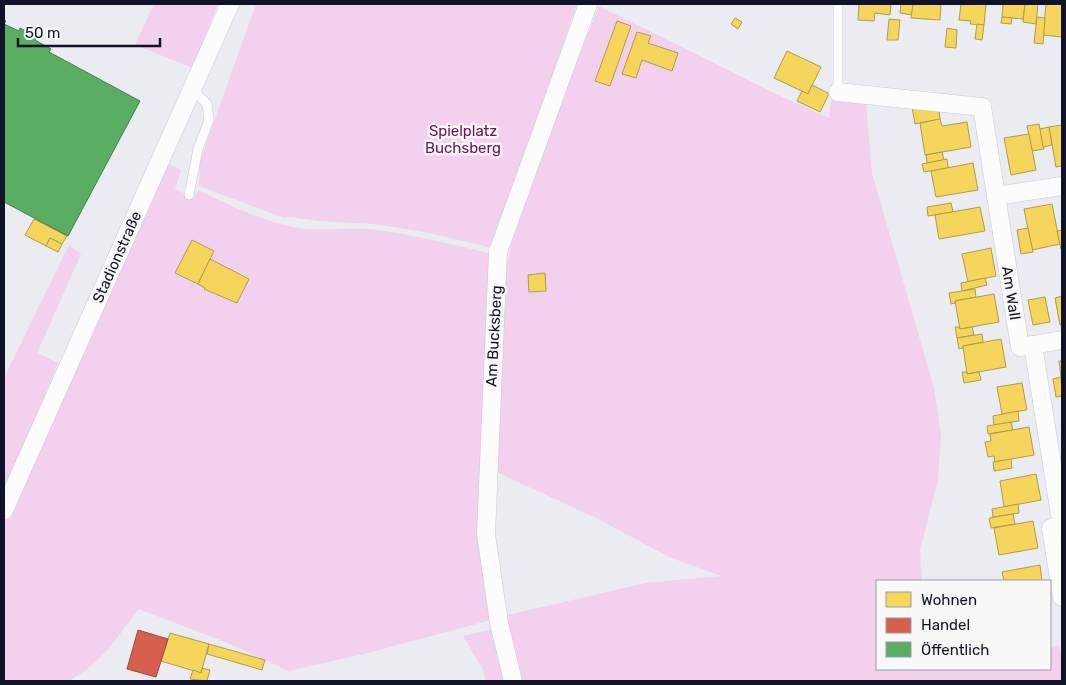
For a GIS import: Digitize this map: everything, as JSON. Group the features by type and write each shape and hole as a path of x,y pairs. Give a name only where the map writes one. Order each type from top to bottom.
{"street":[{"name":"Stadionstraße","path":"4,510 230,4"},
{"name":"Am Bucksberg","path":"514,681 499,623 486,534 498,252 588,4"},
{"name":"Am Wall","path":"838,92 982,107 1020,347 1033,345"},
{"path":"996,196 1062,186"},
{"path":"1062,340 1033,345 1062,527 1051,528 1062,597"}],"lane":[{"path":"838,4 838,92"},
{"path":"189,195 198,149 209,120 207,104 192,89"}],"green space":[{"path":"154,4 218,4 193,68 135,45"},
{"name":"Spielplatz Buchsberg","path":"256,4 577,4 492,248 425,232 373,224 284,218 199,186 200,161"},
{"path":"599,6 776,94 829,118 831,100 866,104 872,173 934,388 941,434 938,480 920,550 922,580 876,580 876,670 1051,670 1051,647 1059,645 1062,660 1062,681 519,681 504,616 645,583 721,576 669,557 596,518 492,470 504,277 512,242 564,94"},
{"path":"163,161 181,170 175,189 194,198 198,190 250,214 291,227 321,230 369,229 385,231 492,254 485,454 477,529 491,620 364,654 288,671 233,645 138,609 108,650 79,675 68,681 4,681 4,517"},
{"path":"69,245 81,254 37,353 58,363 4,494 4,378"},
{"path":"493,629 507,681 486,681 483,670 463,636"}],"building: Wohnen":[{"path":"859,4 891,4 890,15 875,13 874,21 858,20"},
{"path":"901,4 913,4 912,15 900,13"},
{"path":"913,4 941,4 940,20 911,18"},
{"path":"961,4 986,4 984,25 970,24 971,21 959,20"},
{"path":"1003,4 1025,4 1023,19 1002,17"},
{"path":"1025,4 1038,4 1036,24 1023,22"},
{"path":"1046,4 1062,4 1062,37 1043,35"},
{"path":"1002,17 1012,18 1011,24 1001,23"},
{"path":"1037,17 1045,18 1043,44 1034,43"},
{"path":"735,18 742,22 738,29 731,24"},
{"path":"889,19 900,20 898,40 887,40"},
{"path":"617,21 631,26 610,86 595,81"},
{"path":"977,24 984,25 982,40 975,39"},
{"path":"947,28 957,30 956,48 945,47"},
{"path":"637,32 651,36 648,43 678,53 672,71 642,60 636,78 622,74"},
{"path":"787,51 821,67 808,94 774,78"},
{"path":"812,85 828,93 820,112 797,101 802,91 808,94"},
{"path":"912,107 939,110 940,119 915,124"},
{"path":"940,119 942,126 967,122 971,147 925,155 920,123"},
{"path":"1039,124 1044,149 1032,151 1027,126"},
{"path":"1062,125 1062,166 1056,167 1049,127"},
{"path":"1049,127 1052,145 1043,147 1040,129"},
{"path":"1029,134 1036,170 1011,175 1004,138"},
{"path":"942,152 944,160 927,163 926,155"},
{"path":"947,159 948,168 924,172 922,164"},
{"path":"973,163 978,190 936,197 931,171"},
{"path":"951,203 953,212 928,216 927,207"},
{"path":"1052,204 1060,244 1032,250 1024,209"},
{"path":"980,207 985,231 939,239 935,215"},
{"path":"34,219 67,236 62,244 50,238 46,246 25,235"},
{"path":"1028,228 1033,252 1021,254 1017,230"},
{"path":"1062,230 1062,248 1061,249 1057,231"},
{"path":"50,238 62,244 58,252 46,246"},
{"path":"192,240 214,251 198,284 175,273"},
{"path":"991,248 996,276 968,282 962,254"},
{"path":"210,259 249,279 237,303 204,289 198,284"},
{"path":"545,273 546,291 529,292 528,275"},
{"path":"985,278 987,285 962,291 961,283"},
{"path":"975,289 976,297 955,301 955,303 951,304 949,293"},
{"path":"994,294 999,322 960,329 955,301"},
{"path":"1062,296 1062,324 1060,325 1055,298"},
{"path":"1045,297 1050,322 1033,325 1028,300"},
{"path":"955,327 960,329 972,327 974,335 957,338"},
{"path":"982,334 983,342 963,346 963,348 959,349 957,338"},
{"path":"1001,339 1006,367 967,374 963,346"},
{"path":"1059,361 1062,361 1062,382 1061,377"},
{"path":"962,372 967,372 967,374 979,372 981,380 964,383"},
{"path":"1061,377 1062,396 1056,397 1053,379"},
{"path":"1022,383 1027,410 1002,414 997,387"},
{"path":"1018,411 1019,421 994,425 993,416"},
{"path":"1011,422 1013,430 988,434 987,426"},
{"path":"1029,427 1034,455 995,462 994,456 988,457 985,442 991,441 990,434"},
{"path":"1011,459 1012,468 994,471 993,462"},
{"path":"1036,474 1041,500 1004,507 1000,481"},
{"path":"1018,504 1019,513 993,517 992,509"},
{"path":"1013,514 1015,524 991,528 989,518"},
{"path":"1033,521 1038,548 999,555 994,528"},
{"path":"1040,565 1042,580 1004,580 1002,572"},
{"path":"170,633 209,644 201,673 161,661"},
{"path":"209,644 265,660 262,670 207,654"},
{"path":"202,668 210,670 207,681 190,679 193,670 201,673"}],"building: Handel":[{"path":"138,630 168,639 156,677 127,669"}],"building: Öffentlich":[{"path":"4,24 19,31 20,28 37,37 35,40 51,49 49,52 140,101 68,236 4,202"}]}
